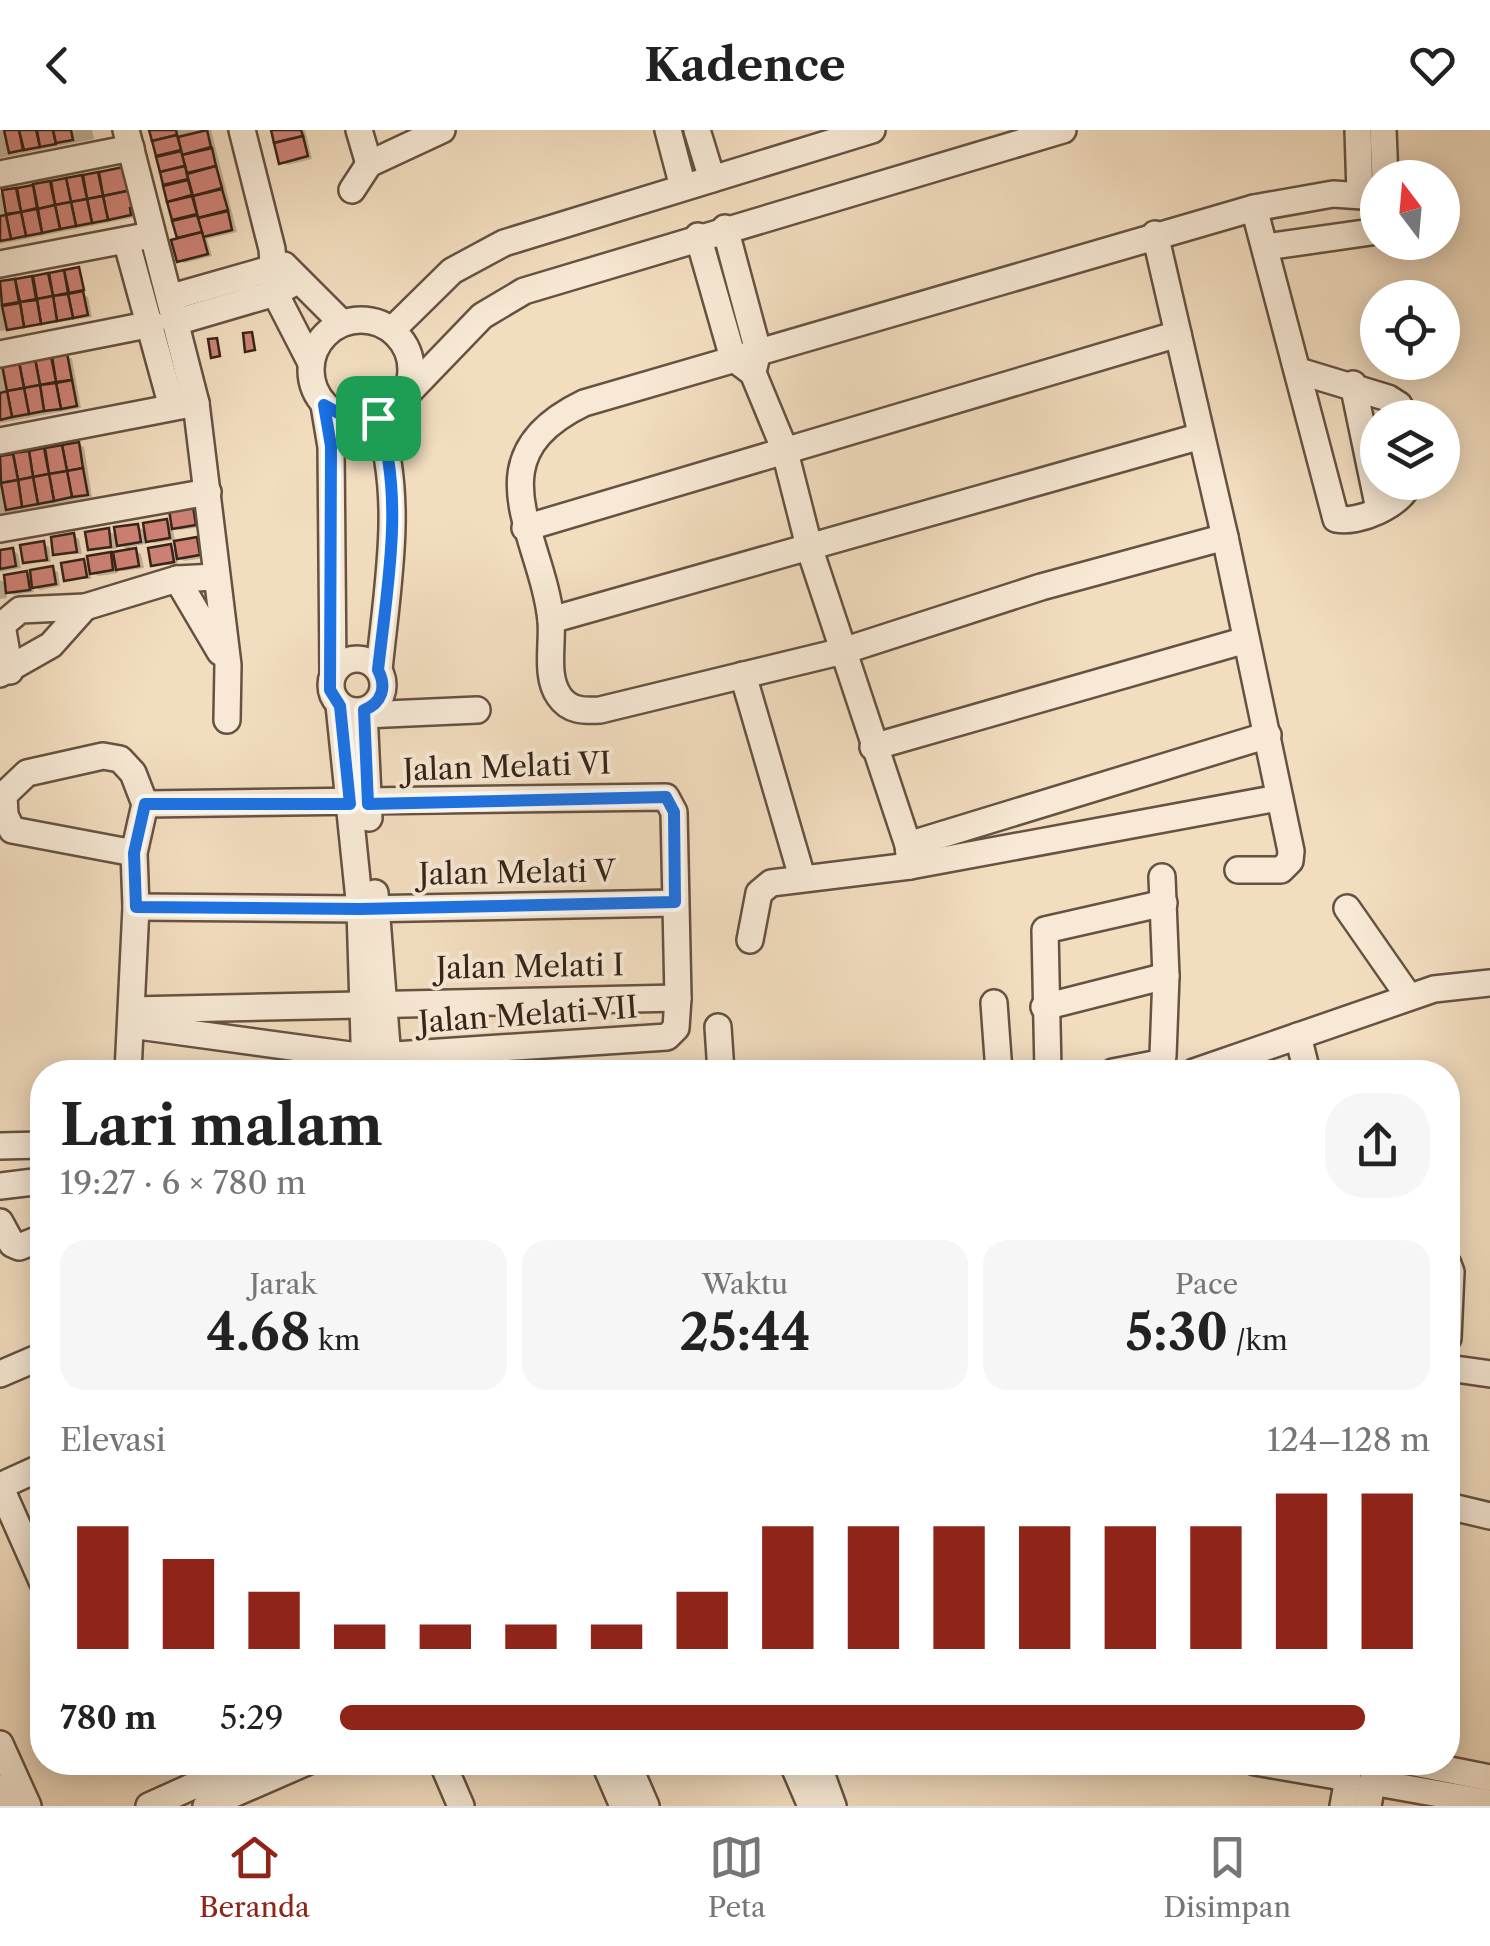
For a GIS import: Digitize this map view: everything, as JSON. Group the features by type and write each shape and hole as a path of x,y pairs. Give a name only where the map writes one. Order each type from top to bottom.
{"street":[{"path":"242,130 280,272 310,363 311,380 324,405 331,446 330,690 356,710 476,710"},
{"path":"360,130 368,164"},
{"path":"352,190 368,164 442,130"},
{"path":"668,130 684,187"},
{"path":"697,130 712,179"},
{"path":"392,330 452,271 488,249 872,130"},
{"path":"324,405 349,419 378,418 404,398 482,316 501,303 548,283 1026,136 1063,130"},
{"path":"1358,130 1363,160"},
{"path":"1383,130 1384,160"},
{"path":"0,174 128,139 156,234 166,314 184,405 208,492 228,665 228,720"},
{"path":"1226,537 1041,587 843,651 600,710 581,711 565,704 556,692 551,620 526,528 518,473 533,441 562,414 584,402 748,361 1155,234 1310,196 1360,196"},
{"path":"1254,208 1336,519 1353,520 1394,500"},
{"path":"725,228 748,361"},
{"path":"0,264 156,234"},
{"path":"1155,234 1226,537 1290,862 1281,870 1238,870"},
{"path":"1266,247 1360,234"},
{"path":"698,236 784,448 810,550 909,856"},
{"path":"126,240 166,314"},
{"path":"0,354 166,314 280,272"},
{"path":"280,272 342,323"},
{"path":"310,363 322,337 342,323 374,320 392,330 410,354 412,369 404,398"},
{"path":"526,528 784,448 1178,334"},
{"path":"1299,371 1352,384 1388,400"},
{"path":"1352,384 1379,509"},
{"path":"0,441 184,405"},
{"path":"356,710 382,694 378,670 390,560 391,490 389,450 378,418"},
{"path":"551,620 810,550 1201,436"},
{"path":"0,530 208,492"},
{"path":"85,606 51,645 5,672 2,625 8,616 20,610 85,606 177,578 215,577"},
{"path":"177,578 228,665"},
{"path":"872,747 1246,640"},
{"path":"333,673 355,659 378,670"},
{"path":"743,674 802,876"},
{"path":"356,710 377,1060"},
{"path":"909,856 1268,735"},
{"path":"129,1060 136,907 134,853 145,804 133,773 120,758 103,756 27,773 4,795 5,814 12,830 134,853"},
{"name":"Jalan Melati VI","path":"145,804 666,797"},
{"name":"Jalan Melati VII","path":"427,1060 667,1036 676,1028 674,812 666,797"},
{"path":"750,940 764,887 802,876 1278,798"},
{"path":"1047,1060 1044,930 1163,890 1166,976 1160,1060"},
{"name":"Jalan Melati V","path":"136,907 368,908 675,902"},
{"path":"1347,908 1353,938 1408,997"},
{"path":"1044,1007 1166,976"},
{"path":"1229,1060 1408,997 1451,986 1489,983 1490,996"},
{"name":"Jalan Melati I","path":"131,1018 373,1004 678,998"},
{"path":"994,1003 998,1060"},
{"name":"Jalan Melati VII","path":"131,1018 351,1060"},
{"path":"718,1027 720,1060"},
{"path":"1298,1036 1304,1060"},
{"path":"0,1146 30,1145"},
{"path":"0,1186 30,1182"},
{"path":"0,1222 12,1244 19,1247 30,1243"},
{"path":"0,1374 30,1361"},
{"path":"1460,1370 1490,1374"},
{"path":"30,1472 0,1486 30,1552"},
{"path":"1460,1509 1490,1516"},
{"path":"0,1744 28,1806"},
{"path":"1460,1772 1490,1778"},
{"path":"149,1806 217,1775"},
{"path":"206,1806 277,1775"},
{"path":"448,1775 462,1806"},
{"path":"610,1775 623,1806"},
{"path":"633,1775 646,1806"},
{"path":"798,1775 811,1806"},
{"path":"822,1775 833,1806"},
{"path":"1331,1775 1348,1778 1343,1806"},
{"path":"1372,1784 1490,1802"},
{"path":"0,1788 8,1806"}],"building":[{"path":"4,130 19,130 23,150 9,153"},
{"path":"19,130 36,130 40,147 24,150"},
{"path":"37,130 53,130 56,144 40,147"},
{"path":"53,130 71,130 73,140 56,143"},
{"path":"149,130 176,130 177,135 152,141"},
{"path":"207,130 211,147 182,155 178,137"},
{"path":"271,130 301,130 303,136 274,143"},
{"path":"177,135 181,150 156,156 152,141"},
{"path":"303,136 308,156 279,164 274,143"},
{"path":"212,148 216,166 187,173 182,155"},
{"path":"181,151 185,166 160,172 156,157"},
{"path":"128,166 132,190 103,196 99,172"},
{"path":"185,166 188,179 163,185 160,172"},
{"path":"216,166 222,188 193,196 187,174"},
{"path":"98,172 103,196 87,199 83,175"},
{"path":"82,175 87,199 71,202 66,178"},
{"path":"66,178 71,202 55,205 51,181"},
{"path":"188,180 192,195 167,202 163,186"},
{"path":"50,181 55,205 38,209 33,184"},
{"path":"33,185 37,208 21,212 17,188"},
{"path":"16,188 21,212 6,214 2,190"},
{"path":"222,189 228,210 198,218 193,196"},
{"path":"132,190 136,207 130,208 131,215 108,220 103,196"},
{"path":"103,196 108,220 92,223 87,199"},
{"path":"192,196 197,214 172,220 167,202"},
{"path":"87,199 92,223 76,226 71,202"},
{"path":"71,202 76,226 60,229 55,205"},
{"path":"55,205 60,229 42,233 38,209"},
{"path":"37,209 42,233 26,236 21,212"},
{"path":"228,211 232,230 203,237 198,218"},
{"path":"21,212 26,236 11,239 6,215"},
{"path":"6,215 11,239 0,241 0,216"},
{"path":"197,215 202,232 177,238 172,221"},
{"path":"202,232 208,254 177,262 171,240"},
{"path":"79,267 84,290 69,293 64,270"},
{"path":"64,270 68,293 53,296 49,273"},
{"path":"48,273 53,296 37,299 33,276"},
{"path":"32,276 36,299 20,302 15,279"},
{"path":"15,279 19,302 2,305 0,281"},
{"path":"83,291 88,315 73,318 68,294"},
{"path":"68,294 73,318 57,321 53,296"},
{"path":"53,296 57,321 41,324 37,299"},
{"path":"37,300 41,324 24,327 20,302"},
{"path":"20,303 24,327 7,330 2,306"},
{"path":"252,332 255,350 245,352 243,333"},
{"path":"217,338 220,356 211,358 208,339"},
{"path":"67,353 72,380 56,382 52,356"},
{"path":"51,356 56,382 40,385 35,359"},
{"path":"35,359 40,385 24,388 19,362"},
{"path":"19,362 24,388 7,391 2,365"},
{"path":"72,380 77,406 61,409 56,383"},
{"path":"56,383 61,409 44,411 40,385"},
{"path":"40,385 44,411 29,414 24,388"},
{"path":"24,388 29,414 12,417 7,391"},
{"path":"7,391 12,417 0,420 0,393"},
{"path":"79,442 83,468 67,471 62,445"},
{"path":"62,445 67,471 49,474 45,448"},
{"path":"44,448 49,474 33,477 29,451"},
{"path":"29,451 33,477 18,480 13,453"},
{"path":"13,454 18,480 1,483 0,456"},
{"path":"83,468 88,495 72,497 67,471"},
{"path":"67,471 72,497 54,501 49,474"},
{"path":"49,474 54,501 38,504 33,477"},
{"path":"33,477 38,504 22,507 18,480"},
{"path":"18,480 22,507 6,510 1,483"},
{"path":"193,506 196,525 172,529 169,510"},
{"path":"167,519 170,538 146,542 143,523"},
{"path":"138,524 141,542 117,546 114,527"},
{"path":"109,528 111,547 88,550 85,532"},
{"path":"74,533 77,552 53,555 51,537"},
{"path":"197,537 200,555 177,559 174,541"},
{"path":"44,541 47,560 23,563 20,545"},
{"path":"171,544 174,562 151,566 148,548"},
{"path":"13,548 16,566 0,569 0,550"},
{"path":"136,548 139,566 116,570 113,552"},
{"path":"111,552 113,570 90,574 87,556"},
{"path":"84,559 87,577 64,581 61,563"},
{"path":"53,566 56,584 32,588 30,570"},
{"path":"27,571 30,590 6,593 4,575"}],"route":[{"path":"324,405 349,419 378,418 389,450 390,560 378,670 384,686 378,701 364,710 368,804 666,797 674,812 675,902 360,909 136,907 134,853 145,804 350,804 340,706 330,690 331,446 324,405"}]}
